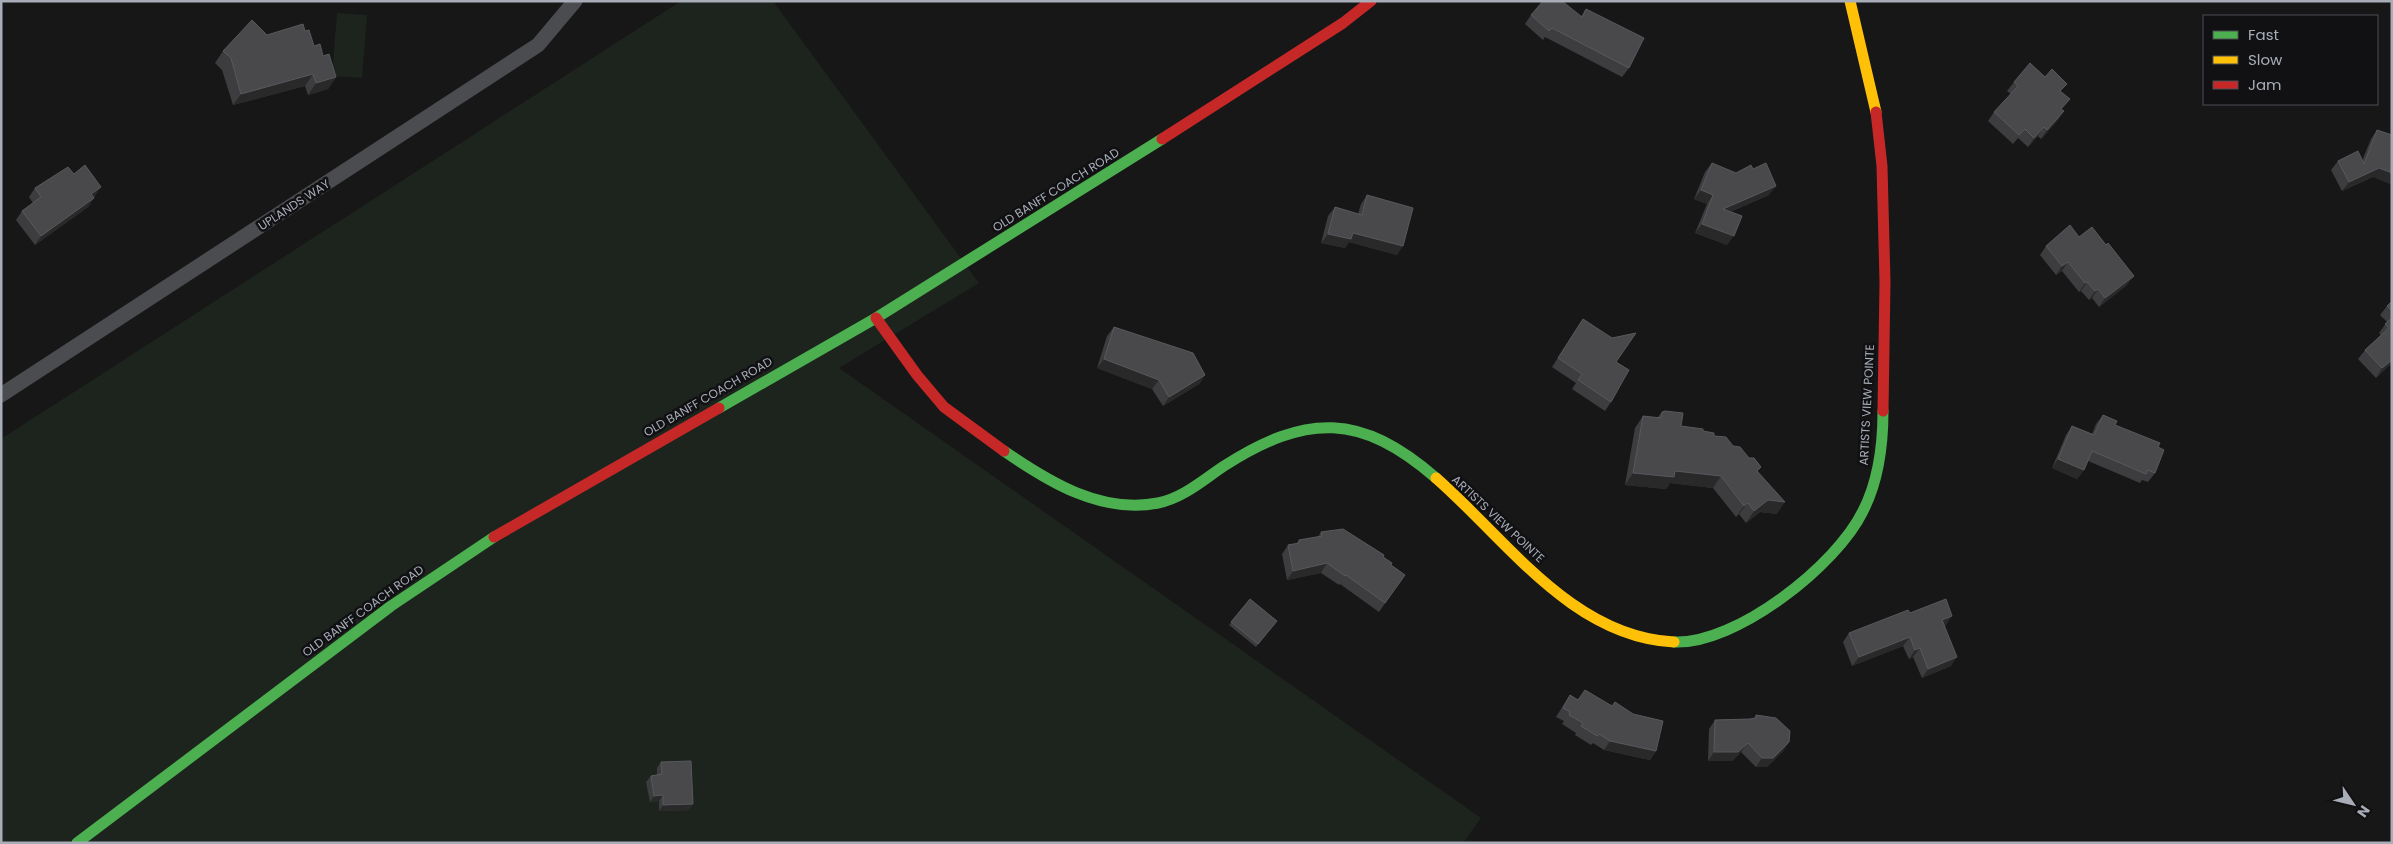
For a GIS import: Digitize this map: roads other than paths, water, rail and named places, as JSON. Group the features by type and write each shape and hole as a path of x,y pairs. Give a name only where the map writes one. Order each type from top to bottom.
{"street":[{"name":"UPLANDS WAY","path":"1,395 538,46 575,1"},
{"name":"OLD BANFF COACH ROAD","path":"77,843 391,606 476,547 876,318 1219,104 1343,23 1371,1"},
{"name":"ARTISTS VIEW POINTE","path":"876,318 911,370 948,410 1004,452 1085,497 1134,505 1163,502 1193,488 1223,467 1274,439 1319,426 1353,430 1384,440 1406,454 1460,502 1517,559 1585,611 1635,636 1666,644 1691,642 1720,636 1752,620 1798,583 1843,542 1862,516 1875,487 1883,414 1885,279 1880,132 1850,1"}]}
